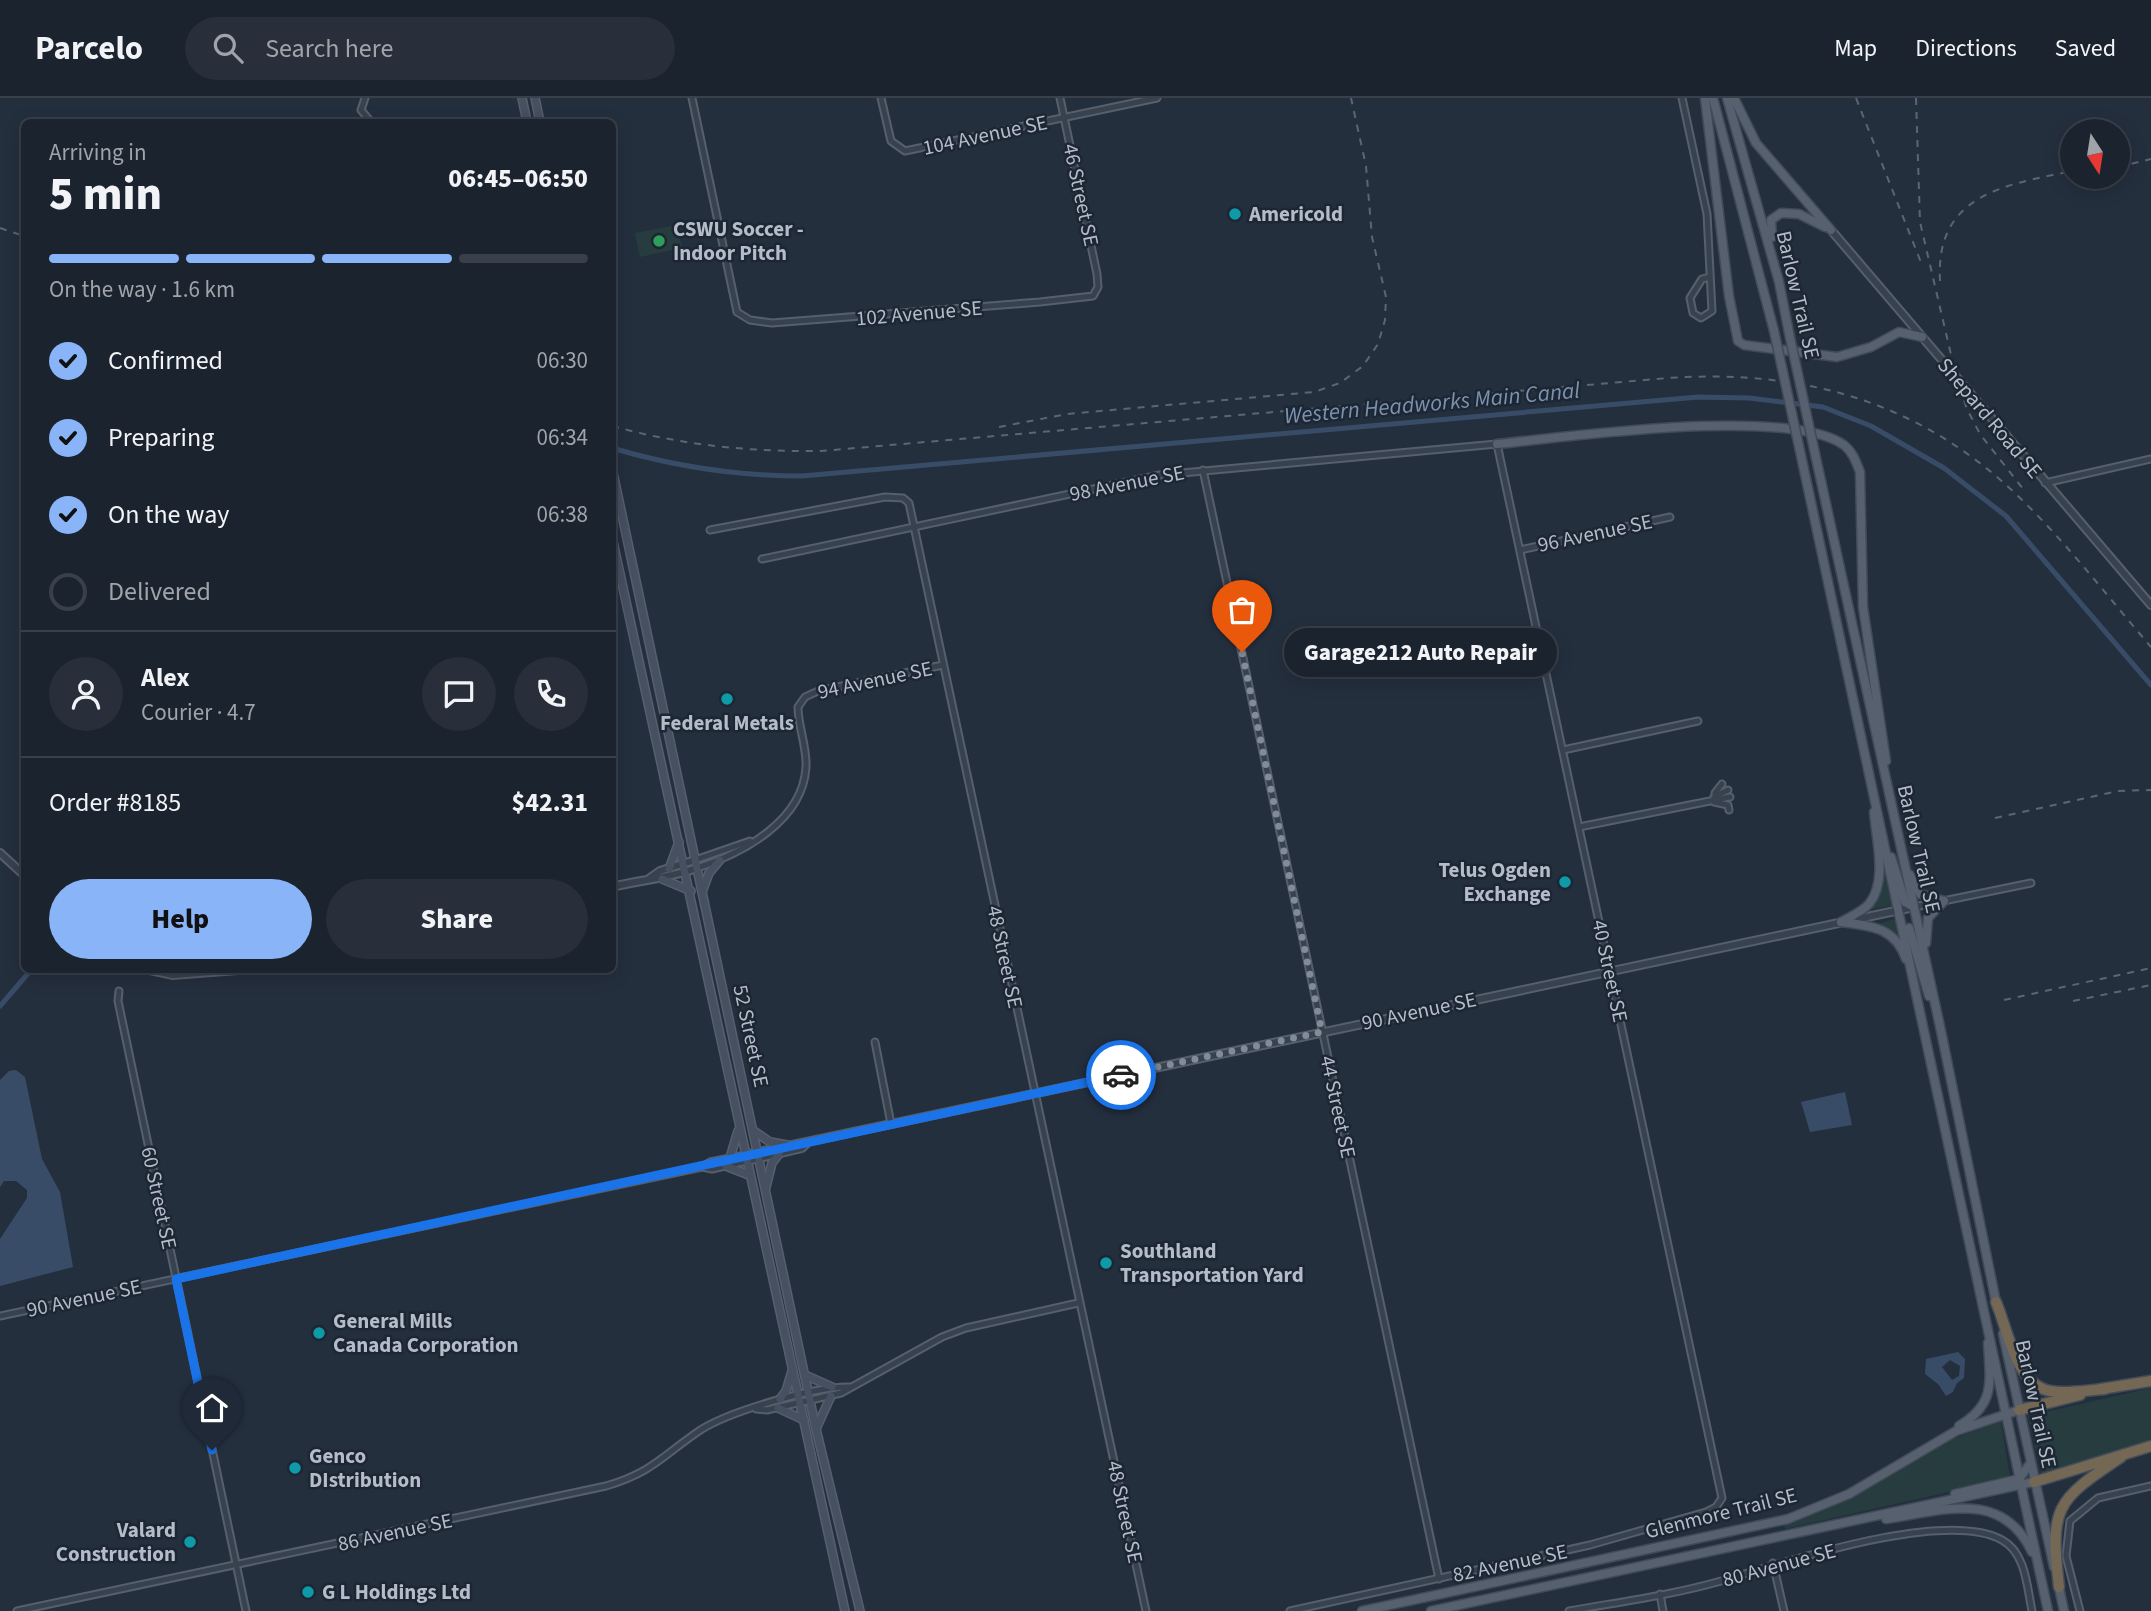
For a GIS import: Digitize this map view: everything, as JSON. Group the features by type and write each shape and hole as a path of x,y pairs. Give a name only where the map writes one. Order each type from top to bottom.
{"highway":[{"path":"1996,1302 2021,1371 2034,1384 2050,1391 2105,1389"},
{"name":"Glenmore Trail SE","path":"2019,1410 2151,1381"},
{"path":"2034,1482 2151,1446"},
{"path":"2059,1587 2054,1541 2058,1514 2067,1497 2081,1484 2121,1457"}],"main road":[{"path":"522,98 526,119"},
{"path":"535,98 539,119"},
{"path":"1704,98 1729,296 1738,341 1744,345 1837,357 1871,347 1899,332 1922,337"},
{"name":"Barlow Trail SE","path":"1713,98 1774,331 2048,1611"},
{"name":"Barlow Trail SE","path":"1727,98 1779,282 1928,969 2034,1482 2064,1611"},
{"path":"1734,98 1756,144 1831,230"},
{"path":"1779,282 1770,229 1774,215 1790,212 1799,214 1831,230"},
{"path":"1497,444 1677,428 1753,426 1822,436 1844,446 1854,457 1860,472 1863,607 1891,802"},
{"name":"52 Street SE","path":"616,486 816,1429 860,1611"},
{"name":"52 Street SE","path":"616,555 680,838 739,1127 845,1611"},
{"path":"1842,922 1868,905 1879,879 1871,778"},
{"path":"669,869 680,838"},
{"path":"1884,842 1895,866 1905,902 1914,907"},
{"path":"702,892 709,873 719,860"},
{"path":"1903,860 1920,894 1944,901 1931,914 1926,925 1928,969"},
{"path":"662,879 691,891"},
{"path":"1900,910 1906,920 1941,1031"},
{"path":"1842,922 1875,927 1898,942 1920,1004"},
{"path":"739,1127 728,1162 750,1176"},
{"path":"754,1131 770,1142 788,1145"},
{"path":"765,1191 772,1163 779,1154"},
{"path":"1936,1441 1969,1420 1987,1401 1990,1382 1986,1312"},
{"path":"780,1399 786,1391 793,1367"},
{"path":"805,1375 832,1392 816,1429"},
{"path":"778,1408 804,1420"},
{"name":"Glenmore Trail SE","path":"1363,1611 1788,1519 1849,1494 1936,1441 2019,1410"},
{"path":"2020,1482 2030,1462"},
{"path":"2020,1482 2034,1482"},
{"name":"Glenmore Trail SE","path":"1431,1611 1850,1522 1912,1508 1968,1490 2020,1482"},
{"path":"1850,1522 1982,1508 1997,1513 2015,1526 2026,1540 2040,1574"}],"street":[{"path":"365,98 361,110 368,119"},
{"name":"102 Avenue SE","path":"692,98 734,300 740,316 772,323 819,321 1066,300 1088,297 1096,292"},
{"name":"104 Avenue SE","path":"880,98 887,132 896,147 911,150 1157,98"},
{"name":"46 Street SE","path":"1060,98 1097,274 1096,292"},
{"path":"1682,98 1707,214 1712,311 1701,318 1693,313 1690,298 1702,279 1710,277"},
{"name":"Shepard Road SE","path":"1831,230 2151,605"},
{"name":"98 Avenue SE","path":"762,559 1160,475 1497,444"},
{"name":"40 Street SE","path":"1497,444 1722,1498"},
{"path":"2045,483 2151,459"},
{"name":"44 Street SE","path":"1203,470 1439,1579"},
{"name":"48 Street SE","path":"710,530 885,497 903,498 909,503 1146,1611"},
{"name":"96 Avenue SE","path":"1520,550 1670,517"},
{"name":"94 Avenue SE","path":"696,864 719,860 775,827 800,792 806,755 798,708 805,696 943,665"},
{"path":"1563,750 1698,721"},
{"path":"1708,800 1721,784"},
{"path":"1708,800 1728,790"},
{"path":"1580,827 1730,797"},
{"path":"1708,800 1728,805 1729,810"},
{"name":"94 Avenue SE","path":"650,878 662,879 756,839"},
{"path":"0,853 21,872"},
{"name":"94 Avenue SE","path":"616,886 650,878 669,869 686,868"},
{"name":"90 Avenue SE","path":"0,1316 728,1162 788,1145 2031,883"},
{"path":"172,973 207,973"},
{"name":"60 Street SE","path":"120,990 118,1001 246,1611"},
{"path":"875,1042 891,1124"},
{"name":"90 Avenue SE","path":"759,1155 779,1154 802,1148 808,1142"},
{"name":"86 Avenue SE","path":"17,1611 633,1479 653,1468 714,1422 780,1399 799,1399 850,1387 883,1372 942,1337 966,1328 1078,1303"},
{"name":"86 Avenue SE","path":"756,1409 778,1408 799,1399"},
{"path":"2080,1611 2066,1556 2070,1521 2080,1510 2098,1498 2151,1486"},
{"name":"82 Avenue SE","path":"1290,1611 1603,1541 1706,1512 1716,1507 1722,1498"},
{"name":"80 Avenue SE","path":"1569,1611 1720,1581 1773,1563 1946,1528 1990,1535 2004,1541 2016,1553 2022,1565 2032,1611"},
{"path":"1773,1563 1784,1611"},
{"path":"1660,1594 1663,1611"}],"green space":[{"name":"CSWU Soccer - Indoor Pitch","path":"677,225 682,248 640,257 635,233"},
{"path":"1882,861 1893,905 1869,910 1868,908"},
{"path":"1897,918 1903,942 1876,925"},
{"path":"2151,1388 2151,1441 2100,1460 2041,1474 2028,1416"},
{"path":"2001,1422 2010,1478 1785,1529 1784,1525 1852,1498 1947,1441"}],"water":[{"path":"16,1070 25,1077 42,1159 60,1192 73,1267 0,1286 0,1239 27,1198 27,1190 16,1181 4,1181 0,1187 0,1080 9,1071"},
{"path":"1845,1092 1852,1125 1810,1132 1801,1102"},
{"path":"1958,1352 1965,1359 1964,1378 1957,1383 1953,1392 1946,1396 1938,1384 1925,1374 1926,1359","holes":["1950,1360 1960,1366 1959,1376 1952,1380 1942,1367"]}],"waterway":[{"name":"Western Headworks Main Canal","path":"616,449 706,469 802,476 1698,397 1749,398 1823,407 1871,426 1944,468 2006,516 2151,685"},
{"name":"Western Headworks Main Canal","path":"0,1006 28,973"}],"railway":[{"path":"999,427 1067,414 1314,392 1340,383 1363,366 1378,344 1385,320 1386,297 1372,237 1366,166 1351,98"},
{"path":"1856,98 1922,265"},
{"path":"1916,98 1920,222 1956,376 1967,409 1980,434 2024,490"},
{"path":"2130,164 2151,159"},
{"path":"1940,281 1941,252 1949,229 1962,212 1999,189 2060,174"},
{"path":"0,228 21,235"},
{"path":"616,427 716,446 821,451 1668,378 1766,379 1812,386 1856,398 1941,436 1980,463 2018,496 2053,532 2151,647"},
{"path":"1995,818 2118,791 2151,790"},
{"path":"2004,1000 2151,968"},
{"path":"2073,1001 2151,985"}],"way so far":[{"path":"1121,1075 1322,1032 1242,652"}],"place":[{"name":"Americold","path":"1235,214"},
{"name":"CSWU Soccer - Indoor Pitch","path":"659,241"},
{"name":"Garage212 Auto Repair","path":"1242,652"},
{"name":"Federal Metals","path":"727,699"},
{"name":"Telus Ogden Exchange","path":"1565,882"},
{"name":"Southland Transportation Yard","path":"1106,1263"},
{"name":"General Mills Canada Corporation","path":"319,1333"},
{"name":"Genco DIstribution","path":"295,1468"},
{"name":"Valard Construction","path":"190,1542"},
{"name":"G L Holdings Ltd","path":"308,1592"}],"route":[{"path":"212,1450 176,1279 1121,1075"}]}
